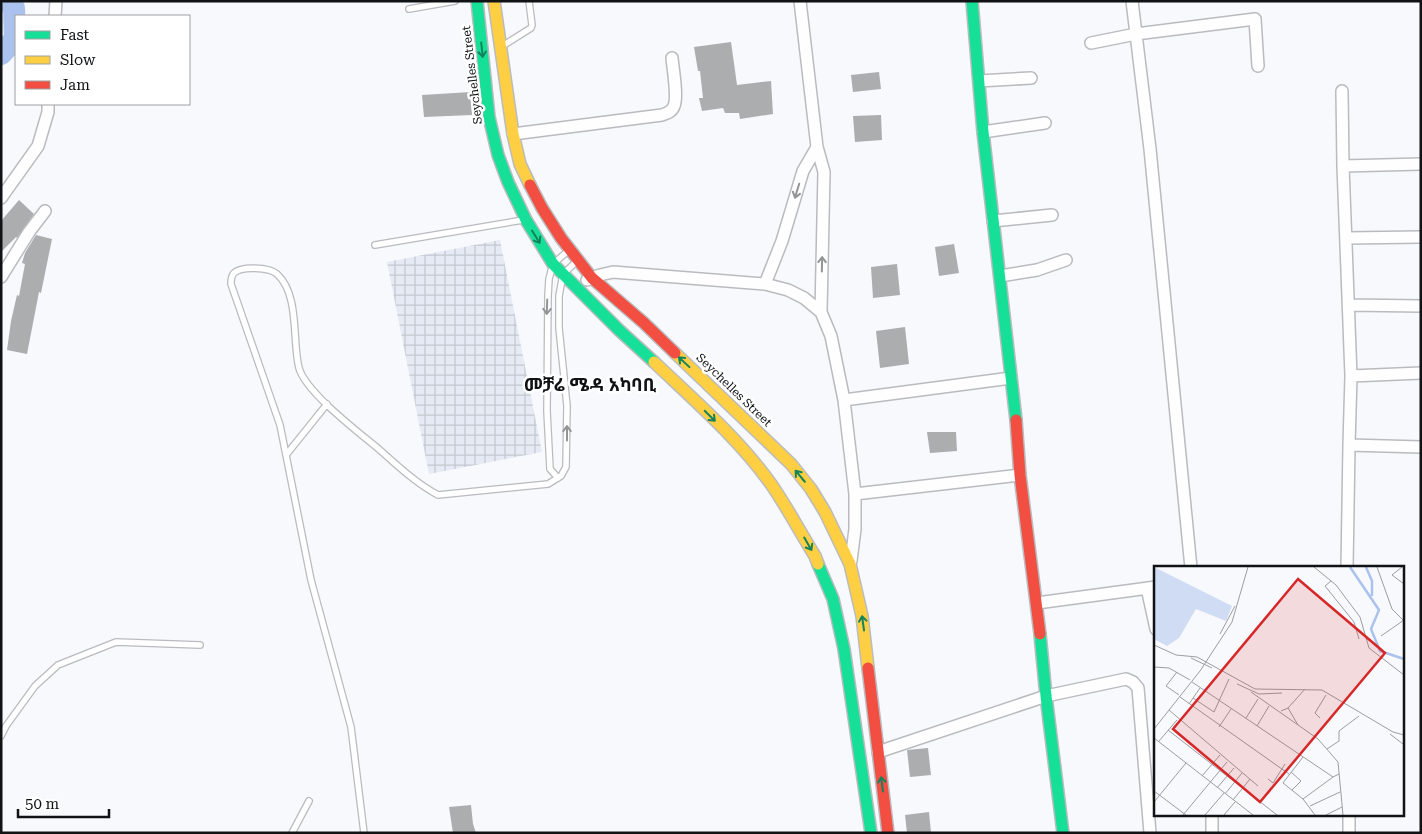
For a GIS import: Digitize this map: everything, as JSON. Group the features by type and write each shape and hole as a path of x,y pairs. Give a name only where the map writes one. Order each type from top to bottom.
{"main road":[{"name":"Seychelles Street","path":"477,1 489,117 498,154 508,182 526,220 553,264 742,448 771,484 815,556 833,599 844,649 871,833"},
{"name":"Seychelles Street","path":"494,1 513,134 520,164 542,208 561,238 592,278 644,324 790,464 811,489 826,512 850,564 862,616 888,833"},
{"path":"972,1 983,132 1017,433 1020,475 1037,603 1046,696 1063,833"}],"street":[{"path":"54,15 56,1"},
{"path":"800,1 817,147 824,172 821,312 831,336 844,400 855,494 855,529 850,564"},
{"path":"1132,1 1152,169 1191,566"},
{"path":"1091,44 1136,34 1255,18 1258,66"},
{"path":"513,134 662,115 670,112 676,98 672,58"},
{"path":"979,81 1031,78"},
{"path":"1342,91 1351,376 1347,566"},
{"path":"1,198 38,146 48,112 48,105"},
{"path":"983,132 1045,123"},
{"path":"765,284 782,241 803,172 817,147"},
{"path":"1343,166 1421,164"},
{"path":"1,277 29,232 45,211"},
{"path":"993,221 1052,214"},
{"path":"1346,238 1421,237"},
{"path":"1000,276 1038,270 1066,260"},
{"path":"574,286 613,272 765,284 788,290 804,298 821,312"},
{"path":"1349,305 1421,306"},
{"path":"1351,376 1421,373"},
{"path":"844,400 1010,378"},
{"path":"1349,445 1421,447"},
{"path":"855,494 1020,475"},
{"path":"1037,603 1152,587 1154,608"},
{"path":"878,752 1046,696 1126,679 1133,682 1138,688 1150,833"},
{"path":"1212,816 1212,833"},
{"path":"1349,816 1349,833"}],"lane":[{"path":"409,9 455,1"},
{"path":"500,48 531,28 530,1"},
{"path":"375,246 526,220"},
{"path":"558,478 550,469 546,324 549,279 553,264 570,250"},
{"path":"364,833 351,727 311,580 280,425 231,284 232,276 235,272 242,269 269,269 276,272 289,291 299,367 302,376 327,404 417,482 438,495 548,484 564,472 566,467 567,406 559,328 559,296 563,274 578,260"},
{"path":"286,454 327,404"},
{"path":"1,736 35,686 58,665 116,642 200,646"},
{"path":"292,833 309,801"}],"shaded area":[{"path":"500,240 542,452 429,474 387,262"}],"building":[{"path":"731,42 737,85 771,81 773,114 740,119 739,113 725,113 723,108 702,111 699,98 703,98 700,71 698,71 694,47"},
{"path":"879,72 881,89 853,92 851,75"},
{"path":"471,92 472,115 424,117 422,95"},
{"path":"881,115 882,140 855,142 853,116"},
{"path":"19,200 34,214 17,238 1,252 1,221"},
{"path":"36,235 52,239 27,354 7,350 11,321 17,295 19,296 25,264 22,263 25,253"},
{"path":"954,244 959,273 939,276 935,247"},
{"path":"897,264 900,295 873,298 871,267"},
{"path":"905,327 909,364 880,368 876,331"},
{"path":"927,432 956,432 957,451 930,453"},
{"path":"928,748 931,775 910,777 907,750"},
{"path":"471,805 476,833 453,833 449,807"},
{"path":"929,812 931,833 907,833 905,815"}],"waterway":[{"path":"1,54 15,39 14,8 8,1"}],"traffic: fast":[{"path":"477,1 489,117 498,155 526,220 553,264 654,362"},
{"path":"972,1 983,132 1016,420"},
{"path":"818,564 833,599 844,649 871,833"},
{"path":"1040,634 1063,833"}],"traffic: slow":[{"path":"494,1 513,134 520,164 530,185"},
{"path":"675,353 791,464 811,489 825,512 850,564 862,616 868,668"},
{"path":"654,362 716,420 758,467 783,502 818,564"}],"traffic: jam":[{"path":"530,185 561,238 592,278 675,353"},
{"path":"1016,420 1020,475 1040,634"},
{"path":"868,668 888,833"}],"district":[{"name":"መቻሬ ሜዳ አካባቢ","path":"590,385"}]}
